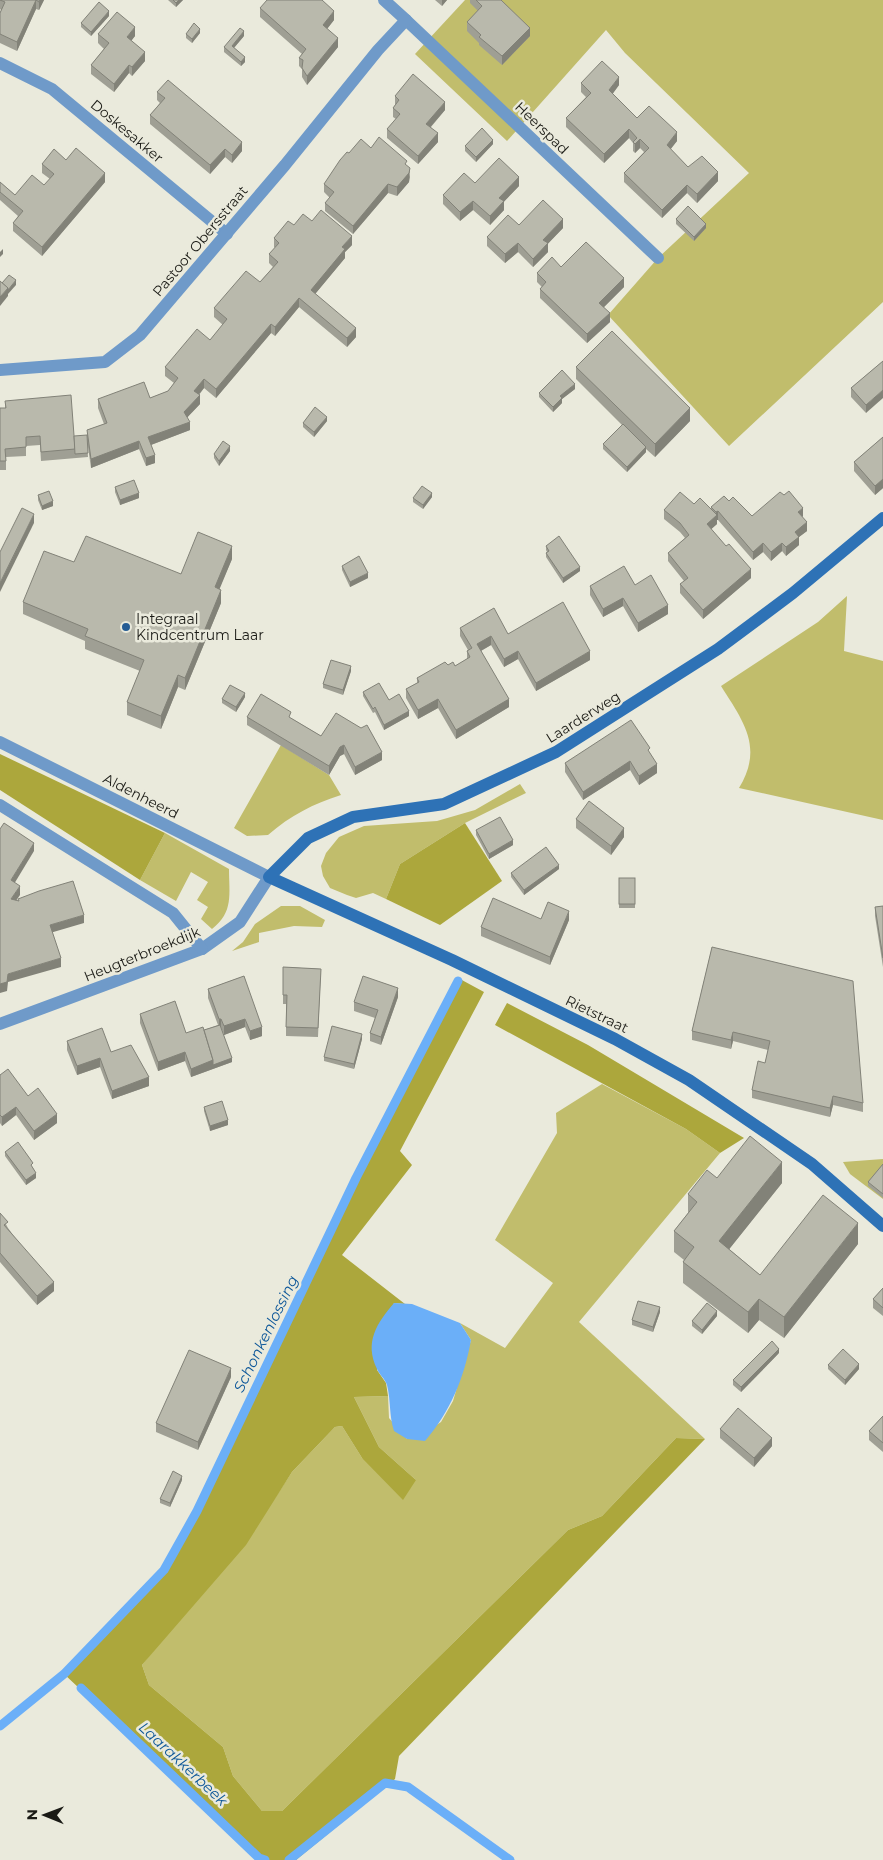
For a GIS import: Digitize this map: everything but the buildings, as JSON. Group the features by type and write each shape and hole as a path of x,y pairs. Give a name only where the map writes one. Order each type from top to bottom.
{"street":[{"name":"Heerspad","path":"384,0 658,258"},
{"name":"Pastoor Obersstraat","path":"0,370 105,362 140,335 227,234 378,50 406,20"},
{"name":"Doskesakker","path":"0,63 52,89 227,234"},
{"name":"Laarderweg","path":"269,877 308,838 353,817 444,804 556,752 718,649 793,593 883,518"},
{"name":"Aldenheerd","path":"0,742 269,877"},
{"path":"0,805 174,912 202,949"},
{"name":"Heugterbroekdijk","path":"0,1024 202,949 240,922 269,877"},
{"name":"Rietstraat","path":"269,877 452,960 615,1039 689,1080 812,1164 883,1226"}],"shaded area":[{"path":"465,0 883,0 883,302 729,446 608,315 658,258 749,173 625,53 606,30 507,141 415,54"},
{"path":"847,596 844,651 883,661 883,820 739,788 750,760 748,735 737,711 721,686 818,622"},
{"path":"281,745 329,775 341,795 303,811 268,835 247,836 234,828"},
{"path":"0,754 165,833 140,880 0,790"},
{"path":"520,784 526,793 465,823 400,864 386,899 373,893 356,898 347,895 330,888 323,876 321,866 326,853 339,837 364,826 437,821 475,810"},
{"path":"465,823 502,881 440,925 386,899 400,864"},
{"path":"165,833 229,869 229,902 224,916 212,929 201,919 208,907 197,900 208,882 191,872 176,901 140,880"},
{"path":"281,906 300,906 325,920 322,927 294,926 259,933 259,942 232,951 243,942 255,924"},
{"path":"460,979 484,992 400,1151 412,1165 342,1255 405,1304 394,1303 377,1370 386,1383 388,1396 354,1397 379,1447 416,1480 403,1500 362,1458 342,1426 335,1427 292,1472 246,1545 142,1665 149,1685 223,1747 233,1776 262,1811 282,1811 568,1530 602,1516 676,1438 705,1439 399,1756 395,1779 296,1860 263,1860 64,1674 101,1639 164,1570 198,1511 356,1179"},
{"path":"507,1003 588,1045 744,1138 720,1153 686,1129 495,1025"},
{"path":"602,1084 686,1129 720,1153 579,1322 705,1439 676,1438 602,1516 568,1530 282,1811 262,1811 233,1776 223,1747 149,1685 142,1665 275,1498 292,1472 335,1427 342,1426 362,1458 416,1480 379,1447 354,1397 388,1396 389,1418 407,1439 415,1439 441,1422 453,1401 471,1340 460,1323 505,1348 553,1283 495,1240 557,1133 556,1113"},
{"path":"883,1159 883,1199 850,1174 843,1162"}],"water":[{"path":"394,1303 412,1304 460,1323 471,1340 455,1394 442,1418 425,1441 407,1439 394,1431 387,1385 373,1359 372,1342 374,1333 382,1318"}],"waterway":[{"name":"Schonkenlossing","path":"0,1726 64,1674 164,1570 197,1511 356,1178 458,981"},
{"name":"Laarakkerbeek","path":"81,1688 259,1858 265,1860"},
{"name":"Laarakkerbeek","path":"289,1860 385,1783 408,1787 510,1860"}],"place":[{"name":"Integraal Kindcentrum Laar","path":"126,627"}]}
